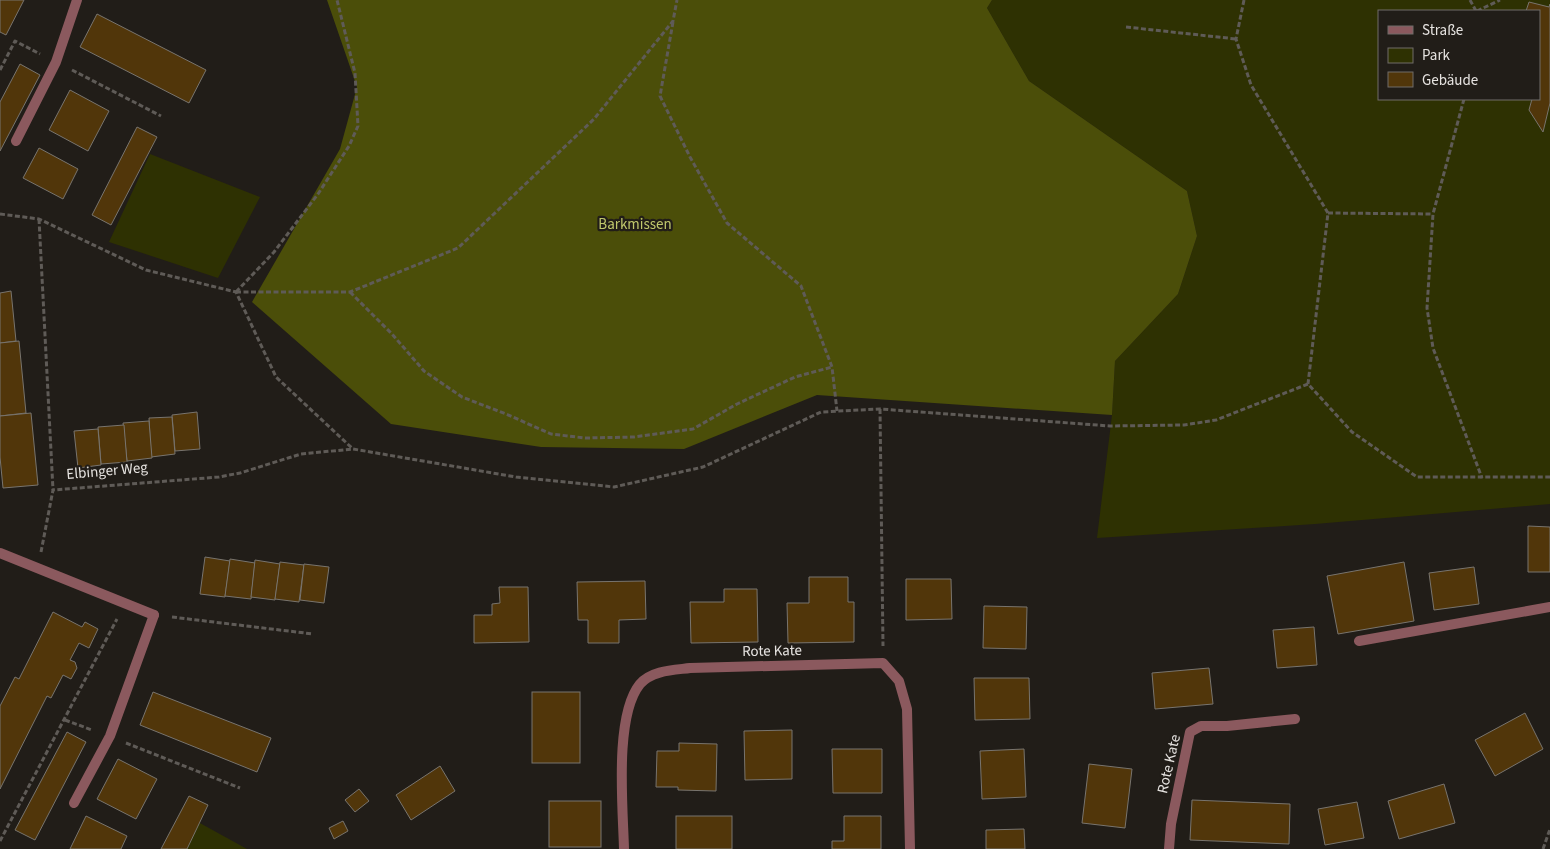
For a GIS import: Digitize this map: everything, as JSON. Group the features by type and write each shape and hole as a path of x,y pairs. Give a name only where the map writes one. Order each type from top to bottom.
{"street":[{"path":"16,141 56,62 77,0"},
{"path":"0,553 154,615 110,736 74,803"},
{"path":"1359,641 1550,608"},
{"path":"883,663 900,681 907,709 910,849"},
{"name":"Rote Kate","path":"624,849 622,750 628,709 641,683 660,671 690,668 883,663"},
{"name":"Rote Kate","path":"1169,849 1171,824 1190,732 1201,726 1227,726 1295,719"}],"path":[{"path":"236,292 274,252 318,194 349,146 358,126 355,73 337,0"},
{"path":"677,0 660,96 690,157 727,223 802,286 832,368 837,411"},
{"path":"1244,0 1236,39 1252,85 1328,213 1308,384 1352,432 1417,477 1550,477"},
{"path":"1479,10 1500,0"},
{"path":"0,214 39,219 146,270 236,292 350,292 458,248 594,119 673,21"},
{"path":"1126,27 1236,39"},
{"path":"0,70 15,41 161,116"},
{"path":"1464,100 1432,214 1427,308 1433,348 1482,478"},
{"path":"1328,213 1432,214"},
{"path":"39,219 53,490"},
{"path":"236,292 276,377 354,449"},
{"path":"350,292 392,334 424,371 462,397 551,434 585,438 634,437 693,430 738,404 794,377 832,368"},
{"name":"Elbinger Weg","path":"38,567 53,490 240,474 301,454 354,449 516,477 614,487 704,467 821,412 880,409 1110,426 1184,425 1216,420 1308,384"},
{"path":"880,409 883,663"},
{"path":"0,841 125,603"},
{"path":"154,615 313,634"},
{"path":"65,720 240,788"},
{"path":"1544,849 1550,829"}],"green space":[{"name":"Barkmissen","path":"327,0 992,0 987,8 1029,81 1187,191 1197,236 1178,294 1115,361 1112,415 817,395 684,449 541,447 391,424 252,302 340,149 357,87"},
{"path":"992,0 1550,0 1550,504 1315,524 1097,538 1112,415 1115,361 1178,294 1197,236 1187,191 1029,81 987,8"},
{"path":"150,154 260,197 218,278 109,242"},
{"path":"198,822 247,849 184,849"}],"building":[{"path":"0,0 24,0 6,35 0,32"},
{"path":"1529,2 1549,7 1550,4 1550,103 1543,132 1529,110 1532,100 1540,100 1540,10 1526,10"},
{"path":"97,14 206,70 189,103 80,47"},
{"path":"20,64 40,75 0,151 0,102"},
{"path":"70,90 109,111 88,151 49,130"},
{"path":"137,127 157,137 111,225 92,215"},
{"path":"39,148 78,169 63,199 23,178"},
{"path":"11,291 16,341 0,343 0,293"},
{"path":"19,341 26,413 0,416 0,343"},
{"path":"197,412 200,449 175,451 172,415"},
{"path":"31,413 38,485 3,488 0,457 0,416"},
{"path":"172,417 175,454 151,457 149,418"},
{"path":"149,421 152,458 127,461 123,423"},
{"path":"124,425 127,462 101,464 98,427"},
{"path":"98,429 101,465 78,468 74,431"},
{"path":"1528,526 1550,527 1550,572 1528,572"},
{"path":"205,557 230,561 225,597 200,594"},
{"path":"230,559 255,563 251,599 225,596"},
{"path":"255,560 280,564 275,600 251,597"},
{"path":"280,562 304,565 299,602 275,599"},
{"path":"1404,562 1414,621 1338,634 1327,576"},
{"path":"304,564 329,567 324,603 300,600"},
{"path":"1474,567 1479,604 1434,610 1429,573"},
{"path":"809,577 848,577 848,602 854,602 854,642 788,643 787,603 809,603"},
{"path":"906,579 951,579 952,619 906,620"},
{"path":"645,581 646,619 619,620 619,643 588,643 588,620 578,620 577,582"},
{"path":"499,587 528,587 529,642 474,643 474,615 492,615 492,604 500,603"},
{"path":"724,589 757,589 758,642 691,643 690,602 724,602"},
{"path":"984,606 1027,607 1026,649 983,648"},
{"path":"53,612 82,627 85,622 98,629 89,648 79,643 70,660 75,662 77,668 71,679 63,675 51,698 47,696 0,789 0,706 15,677 19,679"},
{"path":"1314,627 1317,665 1277,668 1273,630"},
{"path":"1209,668 1213,704 1155,709 1152,673"},
{"path":"974,678 1029,678 1030,719 975,720"},
{"path":"153,692 271,738 257,772 140,725"},
{"path":"532,692 580,692 580,763 532,763"},
{"path":"1525,713 1543,749 1495,776 1475,740"},
{"path":"792,730 792,779 745,780 744,731"},
{"path":"67,732 86,742 35,840 15,830"},
{"path":"679,743 717,744 716,791 678,790 678,787 656,787 657,751 679,751"},
{"path":"832,749 882,749 882,793 833,793"},
{"path":"1024,749 1026,797 982,799 980,751"},
{"path":"118,759 157,779 136,819 97,799"},
{"path":"1089,764 1132,769 1125,828 1082,823"},
{"path":"440,766 455,791 411,820 396,795"},
{"path":"1444,784 1455,823 1399,839 1388,801"},
{"path":"359,789 369,801 355,812 345,800"},
{"path":"189,796 208,805 187,849 161,849"},
{"path":"1192,800 1290,804 1289,844 1190,840"},
{"path":"549,801 601,801 601,847 549,847"},
{"path":"1357,802 1364,838 1325,845 1318,809"},
{"path":"86,816 127,836 121,849 70,849"},
{"path":"676,816 732,816 732,849 676,849"},
{"path":"844,816 881,816 881,849 832,849 832,841 844,841"},
{"path":"343,821 348,831 334,839 329,828"},
{"path":"1024,829 1025,849 986,849 986,830"}]}
